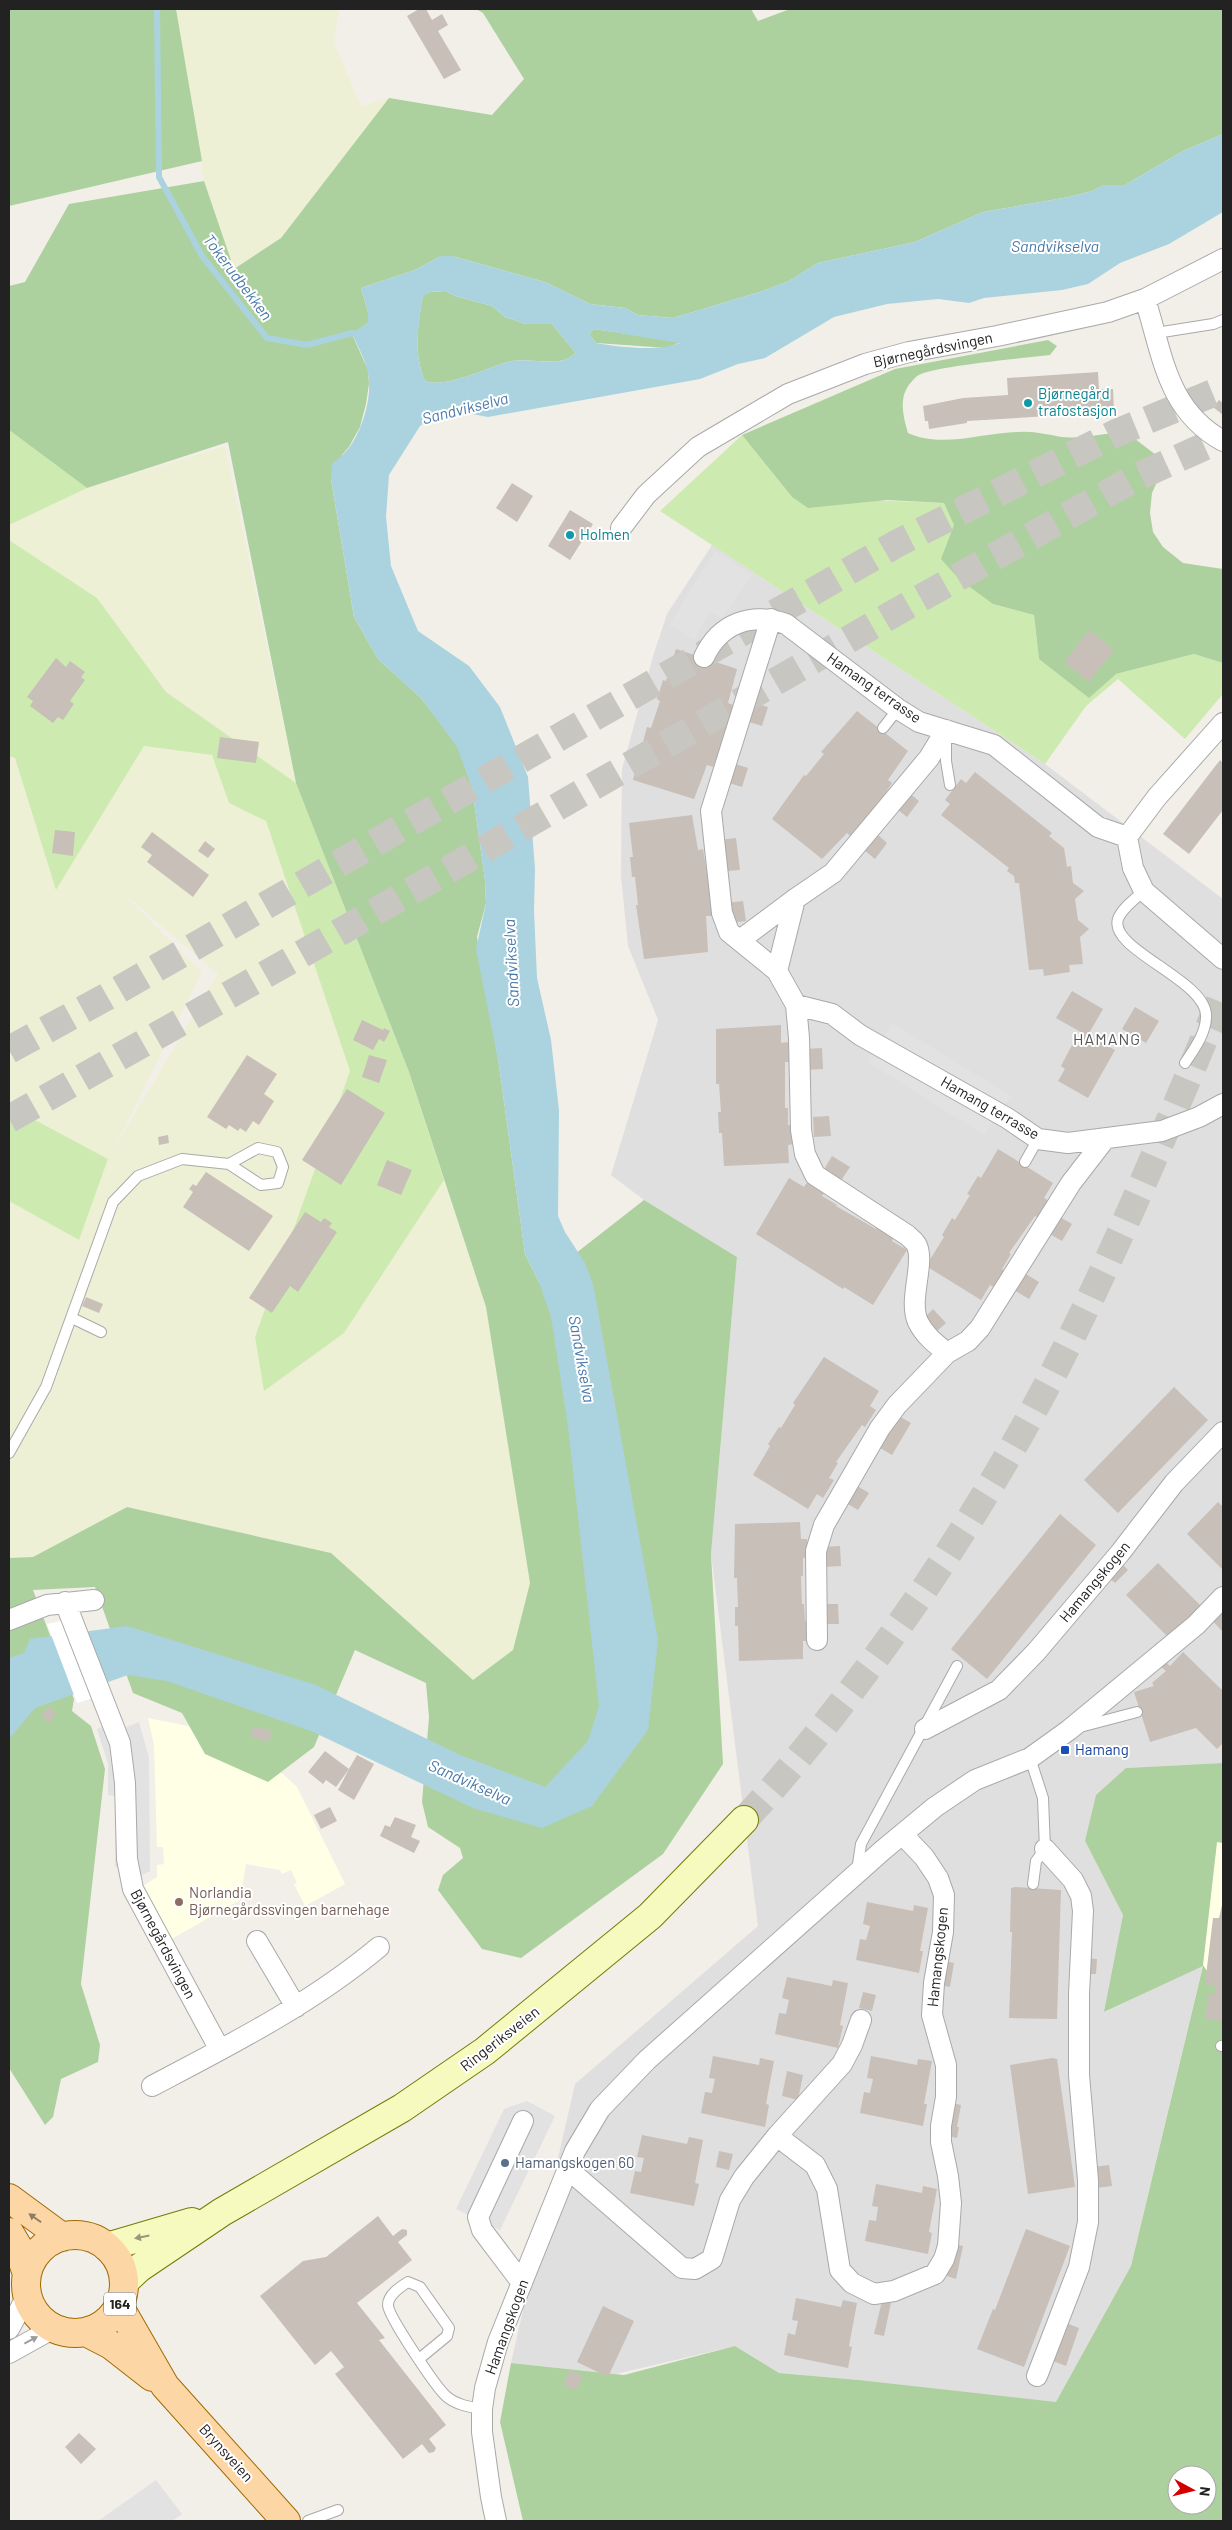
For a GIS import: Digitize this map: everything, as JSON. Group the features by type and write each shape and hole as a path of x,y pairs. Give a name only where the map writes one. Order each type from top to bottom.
{"main road":[{"name":"Ringeriksveien","path":"121,2294 139,2268 222,2212 351,2140 434,2088 478,2056 650,1916 744,1820"},
{"path":"9,2198 62,2236"},
{"name":"Ringeriksveien","path":"107,2247 222,2212"},
{"path":"9,2232 18,2247 27,2285 37,2315 54,2328"},
{"path":"27,2285 35,2254 52,2240 62,2236 73,2235 88,2237 107,2247"},
{"name":"164","path":"54,2328 69,2332 86,2332 105,2323 121,2294 120,2264 107,2247"},
{"name":"Brynsveien","path":"121,2294 166,2386"},
{"name":"Brynsveien","path":"86,2332 111,2345 166,2386 286,2521"}],"street":[{"name":"Bjørnegårdsvingen","path":"621,528 646,495 698,447 788,394 866,364 908,352 997,336 1108,312 1145,299 1223,259"},
{"path":"1145,299 1171,385 1180,402 1189,416 1205,431 1223,441"},
{"name":"Hamang terrasse","path":"704,657 712,641 736,623 754,619 771,619 786,624 898,709 919,722 994,745 1098,827 1127,837"},
{"path":"771,619 711,811 722,912 729,932 777,971 796,1005 800,1038 801,1130 805,1154 815,1175 907,1234 917,1245 919,1258 915,1284 917,1320 925,1334 947,1353"},
{"path":"1223,723 1157,797 1127,837 1133,868 1144,890 1223,959"},
{"path":"740,940 834,873 929,758 946,730"},
{"path":"777,971 795,899"},
{"name":"Hamang terrasse","path":"796,1005 832,1014 860,1035 879,1044 1007,1118 1038,1139 1068,1143 1162,1131 1199,1117 1223,1104"},
{"path":"818,1640 816,1551 824,1525 880,1428 897,1405 947,1353 968,1341 980,1328 1071,1184 1105,1139"},
{"name":"Hamangskogen","path":"924,1729 999,1690 1036,1652 1120,1553 1174,1483 1223,1432"},
{"name":"Hamangskogen","path":"496,2521 490,2497 482,2409 498,2342 535,2247 569,2170 575,2150 600,2109 646,2060 857,1872 935,1807 975,1780 1030,1758 1069,1730 1196,1625 1223,1597"},
{"path":"9,1620 47,1605 68,1611 94,1600"},
{"name":"Bjørnegårdsvingen","path":"68,1611 122,1756 125,1783 126,1859 133,1888 220,2050"},
{"name":"Hamangskogen","path":"777,2136 815,2165 827,2189 840,2270 852,2283 874,2294 894,2292 935,2274 944,2259 948,2246 951,2203 941,2142 941,2126 946,2097 946,2065 932,2015 934,1983 943,1932 944,1895 938,1878 924,1857 903,1835"},
{"path":"1037,2376 1078,2267 1088,2222 1088,2180 1079,2075 1079,1994 1083,1911 1081,1896 1073,1880 1045,1849"},
{"path":"257,1941 296,2007"},
{"path":"152,2086 296,2007 354,1968 379,1947"},
{"path":"569,2170 682,2268 695,2269 712,2258 730,2200 744,2177 777,2136 842,2064 852,2045 861,2020"},
{"path":"522,2283 482,2230 478,2217 523,2121"},
{"path":"9,2329 27,2285"},
{"path":"9,2353 54,2328"}],"lane":[{"path":"1156,333 1214,324 1223,320"},
{"path":"883,728 898,709"},
{"path":"946,730 946,761 950,784"},
{"path":"1144,890 1122,912 1117,921 1119,931 1132,946 1194,992 1204,1004 1207,1017 1201,1039 1185,1063"},
{"path":"1025,1162 1038,1139"},
{"path":"9,1454 46,1387 113,1202 138,1176 182,1159 229,1164 261,1185 278,1183 283,1166 277,1152 258,1148 229,1164"},
{"path":"72,1318 101,1332"},
{"path":"857,1872 861,1844 957,1666"},
{"path":"1069,1730 1137,1712"},
{"path":"1030,1758 1043,1798 1045,1849 1036,1862 1033,1884"},
{"path":"419,2359 446,2336 449,2328 420,2287 408,2282 390,2296 388,2305 390,2314 419,2359 446,2396 461,2405 482,2409"},
{"path":"308,2521 338,2510"}],"shaded area":[{"path":"176,9 339,9 334,43 361,106 389,98 281,238 233,269 204,181"},
{"path":"225,446 296,783 166,692 97,598 9,540 9,525 87,488"},
{"path":"712,545 1045,764 1223,899 1223,1763 1126,1768 1085,1841 1123,1915 1105,2012 1203,1965 1131,2266 1056,2403 859,2380 779,2373 735,2346 616,2374 511,2363 575,2084 758,1926 711,1554 737,1257 644,1200 611,1175 658,1020 628,946 621,876 622,769 654,653 667,614"},
{"path":"715,551 752,575 722,618 710,611 694,640 669,625"},
{"path":"144,746 212,755 229,803 266,821 350,1071 255,1337 264,1390 344,1333 444,1180 486,1307 530,1583 513,1650 473,1680 331,1553 127,1507 33,1557 9,1558 9,1201 79,1240 108,1159 9,1106 9,756 15,758 56,889","holes":["116,887 218,974 113,1150 202,972"]},
{"path":"892,1023 1011,1096 984,1135 868,1062"},
{"path":"148,1718 194,1727 244,1749 283,1774 297,1787 345,1884 305,1906 294,1884 297,1883 291,1870 282,1874 280,1870 246,1864 240,1900 168,1941 140,1888 157,1877 157,1865 164,1864 163,1847 157,1847 154,1745"},
{"path":"118,1720 122,1729 139,1722 149,1758 150,1871 138,1877 129,1876 115,1866 116,1796 108,1795 108,1764 97,1729"},
{"path":"1217,1842 1223,1843 1223,2060 1203,1965"},
{"name":"Hamangskogen 60","path":"527,2101 555,2116 500,2230 456,2209 504,2109"},
{"path":"156,2480 182,2514 172,2521 98,2521"}],"green space":[{"path":"9,9 176,9 202,161 9,206"},
{"path":"476,9 751,9 758,21 790,9 1223,9 1223,134 1183,151 1125,185 1104,185 1092,191 1069,197 983,212 915,242 818,263 789,281 763,291 673,318 638,315 625,308 590,304 545,282 452,256 441,256 415,270 361,288 368,312 368,323 352,334 368,370 369,384 366,404 360,427 349,447 342,455 331,479 354,617 378,659 422,699 458,747 472,787 485,880 486,903 477,937 499,1065 525,1254 539,1282 644,1200 737,1257 711,1554 723,1764 663,1854 521,1958 482,1949 438,1890 443,1875 463,1858 460,1848 428,1827 422,1802 429,1717 426,1683 355,1650 314,1747 268,1782 205,1754 182,1713 133,1693 95,1587 33,1590 74,1699 72,1711 91,1726 105,1769 81,1984 100,2045 98,2062 61,2079 53,2117 45,2125 9,2068 9,1558 33,1557 127,1507 331,1553 473,1680 513,1650 530,1583 486,1307 409,1072 296,783 228,442 87,488 9,430 9,286 25,282 69,204 204,181 234,269 281,238 389,98 492,115 524,79 483,13"},
{"path":"446,291 455,296 492,306 505,317 526,324 552,324 576,353 569,358 554,362 512,361 456,380 434,383 425,381 421,371 418,349 418,327 423,295 430,292"},
{"path":"594,329 681,342 667,348 596,343 589,334"},
{"path":"1048,340 1057,346 1050,355 959,366 926,372 917,376 908,386 903,399 908,433 922,438 949,440 1020,432 1062,437 1086,437 1126,432 1160,458 1161,473 1152,493 1150,513 1153,532 1163,547 1183,563 1223,569 1223,663 1194,654 1116,674 1089,698 1039,659 1034,615 993,604 959,579 941,559 954,525 944,503 887,500 808,508 792,497 742,435 895,369"},
{"path":"9,430 87,488 9,525"},
{"path":"742,435 792,497 944,503 993,604 1034,615 1039,659 1116,674 1194,654 1223,663 1223,694 1185,739 1118,679 1086,706 1045,764 660,511"},
{"path":"9,540 97,598 166,692 296,783 409,1072 444,1180 344,1333 264,1391 255,1337 350,1071 266,821 229,803 212,755 144,746 56,890 15,758 9,756"},
{"path":"9,1106 108,1159 79,1240 9,1201"},
{"path":"1223,1763 1223,1843 1217,1842 1203,1965 1223,1995 1223,2521 523,2521 500,2422 511,2363 624,2375 735,2346 779,2373 1056,2402 1131,2266 1203,1966 1104,2012 1123,1915 1085,1841 1096,1795 1126,1768"}],"water":[{"name":"Sandvikselva","path":"1223,134 1223,212 1169,244 1120,263 1088,284 1062,290 984,298 969,303 938,299 887,304 834,317 765,358 738,364 700,379 488,417 472,414 433,416 420,426 389,475 386,517 391,566 418,631 469,666 500,707 528,777 535,869 534,911 537,978 551,1040 559,1110 558,1216 565,1232 585,1263 593,1284 658,1640 648,1730 592,1806 542,1828 473,1808 311,1731 167,1681 128,1675 35,1708 9,1739 9,1658 24,1653 30,1639 127,1626 316,1685 460,1755 545,1787 588,1741 599,1706 568,1426 551,1317 539,1282 525,1254 499,1065 476,949 486,903 485,880 472,787 457,747 422,699 378,659 354,617 331,479 332,464 347,450 354,440 363,421 368,400 369,379 367,369 352,333 368,323 368,312 361,288 415,270 441,256 452,256 545,282 590,304 625,308 638,315 673,318 763,291 789,281 818,263 915,242 983,212 1069,197 1092,191 1104,185 1125,185 1183,151","holes":["446,291 455,296 492,306 505,317 526,324 552,324 576,353 569,358 554,362 512,361 456,380 434,383 425,381 421,371 418,350 418,328 423,296 430,292","594,329 680,343 650,348 605,345 596,343 589,334"]}],"pier":[{"path":"70,1619 109,1693 77,1703 47,1624"}],"building":[{"path":"419,9 426,9 432,20 442,14 448,25 438,31 461,70 444,79 407,16"},
{"name":"Bjørnegård trafostasjon","path":"1098,372 1099,389 1113,389 1114,412 967,421 967,423 929,429 928,421 925,421 923,406 963,398 1008,395 1007,378"},
{"path":"1219,400 1223,403 1223,415 1213,407"},
{"path":"512,483 533,496 517,522 496,508"},
{"name":"Holmen","path":"570,510 593,524 570,560 548,546"},
{"path":"1089,630 1114,650 1089,682 1064,662"},
{"path":"676,649 737,669 728,703 733,705 719,751 713,767 707,765 694,799 633,780 647,727 651,728 660,701 657,699 663,680 666,681"},
{"path":"56,658 66,667 70,661 85,672 81,677 85,680 70,701 74,704 63,720 58,717 53,723 30,706 33,701 27,697"},
{"path":"752,702 768,707 762,726 746,721"},
{"path":"857,711 908,751 888,780 892,783 882,798 850,836 847,833 822,859 772,819 804,775 806,776 824,754 821,752"},
{"path":"220,737 259,742 256,763 217,758"},
{"path":"1220,760 1223,763 1223,810 1189,854 1163,834"},
{"path":"732,763 748,768 742,787 726,782"},
{"path":"975,772 1052,833 1049,836 1064,848 1067,867 1071,866 1073,883 1084,891 1075,899 1078,920 1089,929 1080,937 1083,964 1069,965 1070,972 1044,976 1043,969 1029,970 1019,883 1015,883 1014,876 1007,871 1009,868 941,815 950,804 945,800 961,779 966,783"},
{"path":"909,793 919,801 907,817 897,809"},
{"path":"692,815 698,850 703,849 711,898 712,916 706,916 708,952 644,959 636,905 638,905 635,877 632,877 630,857 633,857 629,823"},
{"path":"55,830 75,832 73,856 52,853"},
{"path":"152,832 209,875 193,897 147,862 152,855 141,847"},
{"path":"877,834 887,843 875,859 864,850"},
{"path":"736,838 740,870 727,871 720,840"},
{"path":"205,841 215,849 208,858 198,851"},
{"path":"743,901 746,921 729,923 726,903"},
{"path":"1072,991 1103,1009 1088,1035 1115,1050 1088,1098 1058,1081 1065,1069 1061,1066 1073,1043 1078,1046 1084,1034 1056,1018"},
{"path":"1135,1007 1159,1021 1146,1043 1122,1029"},
{"path":"362,1020 383,1030 384,1028 390,1031 384,1042 379,1039 373,1050 353,1040"},
{"path":"781,1025 781,1043 789,1042 789,1062 785,1062 785,1108 788,1108 788,1125 793,1125 794,1144 788,1145 789,1163 724,1166 722,1133 719,1133 718,1112 721,1112 719,1084 716,1084 716,1029"},
{"path":"822,1048 823,1069 806,1070 805,1049"},
{"path":"247,1055 277,1074 264,1094 274,1101 259,1125 253,1121 246,1132 240,1128 238,1131 229,1125 226,1129 207,1117"},
{"path":"369,1055 387,1060 379,1083 362,1077"},
{"path":"347,1089 385,1113 341,1185 302,1160"},
{"path":"829,1116 831,1136 814,1137 813,1117"},
{"path":"168,1135 169,1143 159,1145 158,1137"},
{"path":"998,1149 1053,1183 1044,1198 1049,1201 1039,1218 1035,1216 1009,1253 1011,1254 1002,1269 1007,1272 996,1288 990,1285 981,1300 926,1266 944,1237 942,1235 952,1218 955,1220 970,1195 967,1194 978,1176 981,1178"},
{"path":"832,1156 850,1167 840,1182 823,1171"},
{"path":"387,1160 412,1170 401,1195 377,1185"},
{"path":"206,1172 273,1216 249,1251 183,1207 193,1192 189,1189 193,1184 196,1186"},
{"path":"789,1178 804,1187 808,1181 825,1192 822,1196 836,1206 876,1229 878,1224 895,1234 892,1241 907,1250 873,1305 844,1287 843,1289 756,1234"},
{"path":"305,1212 321,1222 324,1218 332,1223 329,1227 337,1232 298,1292 290,1286 272,1313 249,1298"},
{"path":"1058,1216 1072,1224 1062,1241 1048,1233"},
{"path":"1024,1273 1039,1282 1029,1299 1014,1290"},
{"path":"86,1297 103,1304 99,1313 82,1306"},
{"path":"933,1309 946,1323 936,1332 924,1318"},
{"path":"824,1357 879,1391 870,1406 876,1410 865,1427 862,1425 836,1462 838,1463 829,1478 834,1480 823,1498 817,1494 808,1509 753,1475 770,1446 768,1444 779,1427 781,1428 795,1405 793,1403"},
{"path":"1174,1387 1208,1420 1118,1513 1084,1480"},
{"path":"899,1416 911,1423 892,1455 877,1446"},
{"path":"854,1484 869,1493 858,1510 843,1501"},
{"path":"1218,1502 1223,1507 1223,1570 1187,1534"},
{"path":"1060,1514 1096,1545 987,1679 951,1649"},
{"path":"800,1522 801,1539 807,1539 808,1558 803,1558 803,1576 801,1576 802,1604 804,1604 805,1621 809,1621 810,1641 803,1641 803,1659 739,1661 738,1626 735,1626 735,1607 738,1607 737,1578 734,1578 735,1524"},
{"path":"840,1546 841,1566 823,1567 823,1547"},
{"path":"1121,1563 1128,1570 1115,1583 1108,1577"},
{"path":"1158,1563 1202,1607 1170,1639 1126,1595"},
{"path":"1223,1602 1223,1632 1208,1616"},
{"path":"821,1604 838,1604 839,1624 822,1624"},
{"path":"1183,1652 1223,1691 1223,1743 1217,1749 1196,1728 1150,1742 1134,1692 1154,1686 1152,1683 1166,1671 1160,1666 1165,1661 1170,1666"},
{"path":"48,1707 56,1712 50,1723 41,1717"},
{"path":"253,1726 272,1731 268,1742 250,1736"},
{"path":"325,1751 349,1769 336,1787 326,1780 323,1784 308,1772"},
{"path":"357,1755 374,1764 354,1800 338,1790"},
{"path":"330,1807 337,1821 321,1829 314,1815"},
{"path":"395,1817 416,1825 411,1837 420,1841 414,1853 380,1836 385,1825 390,1827"},
{"path":"1011,1888 1061,1890 1057,2019 1009,2018 1012,1932 1010,1932"},
{"path":"1223,1901 1223,2021 1205,2019 1208,1994 1214,1995 1215,1986 1205,1984 1213,1918 1219,1918"},
{"path":"867,1902 913,1911 914,1905 928,1908 920,1951 923,1951 919,1973 856,1960 860,1939 866,1940 870,1926 863,1924"},
{"path":"1087,1958 1097,1959 1096,1974 1086,1974"},
{"path":"944,1961 954,1963 950,1987 940,1985"},
{"path":"787,1977 832,1986 833,1980 848,1983 840,2025 843,2026 838,2048 775,2034 779,2013 786,2014 789,2000 782,1998"},
{"path":"863,1992 876,1995 872,2011 859,2008"},
{"path":"713,2056 759,2065 760,2058 774,2061 766,2104 769,2105 765,2127 701,2113 705,2092 712,2093 715,2079 709,2078"},
{"path":"871,2056 917,2065 918,2059 932,2061 924,2104 927,2104 923,2126 860,2113 864,2092 870,2093 873,2079 867,2078"},
{"path":"1052,2058 1057,2059 1075,2187 1028,2194 1010,2065"},
{"path":"787,2071 803,2075 798,2100 782,2096"},
{"path":"951,2103 961,2105 957,2138 948,2136"},
{"path":"642,2135 687,2144 689,2137 703,2140 695,2183 699,2184 694,2206 630,2193 635,2171 641,2172 644,2158 637,2157"},
{"path":"719,2151 733,2154 729,2170 716,2167"},
{"path":"1109,2165 1112,2186 1096,2188 1093,2167"},
{"path":"876,2184 922,2193 923,2186 937,2189 929,2232 932,2233 928,2254 865,2241 869,2220 876,2221 878,2207 872,2206"},
{"path":"378,2216 393,2236 402,2229 407,2230 407,2235 398,2242 412,2260 357,2303 385,2338 379,2340 446,2425 429,2439 436,2448 434,2452 429,2453 422,2444 403,2459 335,2374 344,2367 331,2351 315,2365 260,2296 303,2261 326,2257"},
{"path":"1026,2229 1070,2246 1024,2367 977,2349 993,2309 995,2310"},
{"path":"954,2244 963,2246 956,2279 947,2276"},
{"path":"796,2298 841,2307 843,2300 857,2303 849,2346 852,2347 848,2368 784,2355 788,2333 795,2335 798,2321 792,2320"},
{"path":"882,2301 891,2303 884,2336 874,2334"},
{"path":"603,2306 634,2321 608,2377 577,2362"},
{"path":"1061,2321 1079,2328 1066,2366 1048,2359"},
{"path":"570,2370 583,2376 576,2390 563,2385"},
{"path":"79,2433 96,2449 81,2464 65,2447"}],"waterway":[{"name":"Tokerudbekken","path":"157,9 159,177 202,256 267,338 307,345 352,333 360,336"}],"tunnel":[{"path":"9,1050 106,997 896,544 1116,433 1223,389"},
{"path":"9,1119 307,951 912,603 1133,479 1223,438"},
{"path":"744,1820 812,1741 865,1672 926,1587 982,1500 1034,1410 1102,1273 1144,1180 1223,994"}],"place":[{"name":"Bjørnegård trafostasjon","path":"1028,403"},
{"name":"Holmen","path":"570,535"},
{"name":"Hamang","path":"1065,1750"},
{"name":"Norlandia Bjørnegårdssvingen barnehage","path":"179,1902"},
{"name":"Hamangskogen 60","path":"505,2163"}],"district":[{"name":"HAMANG","path":"1107,1039"}]}
